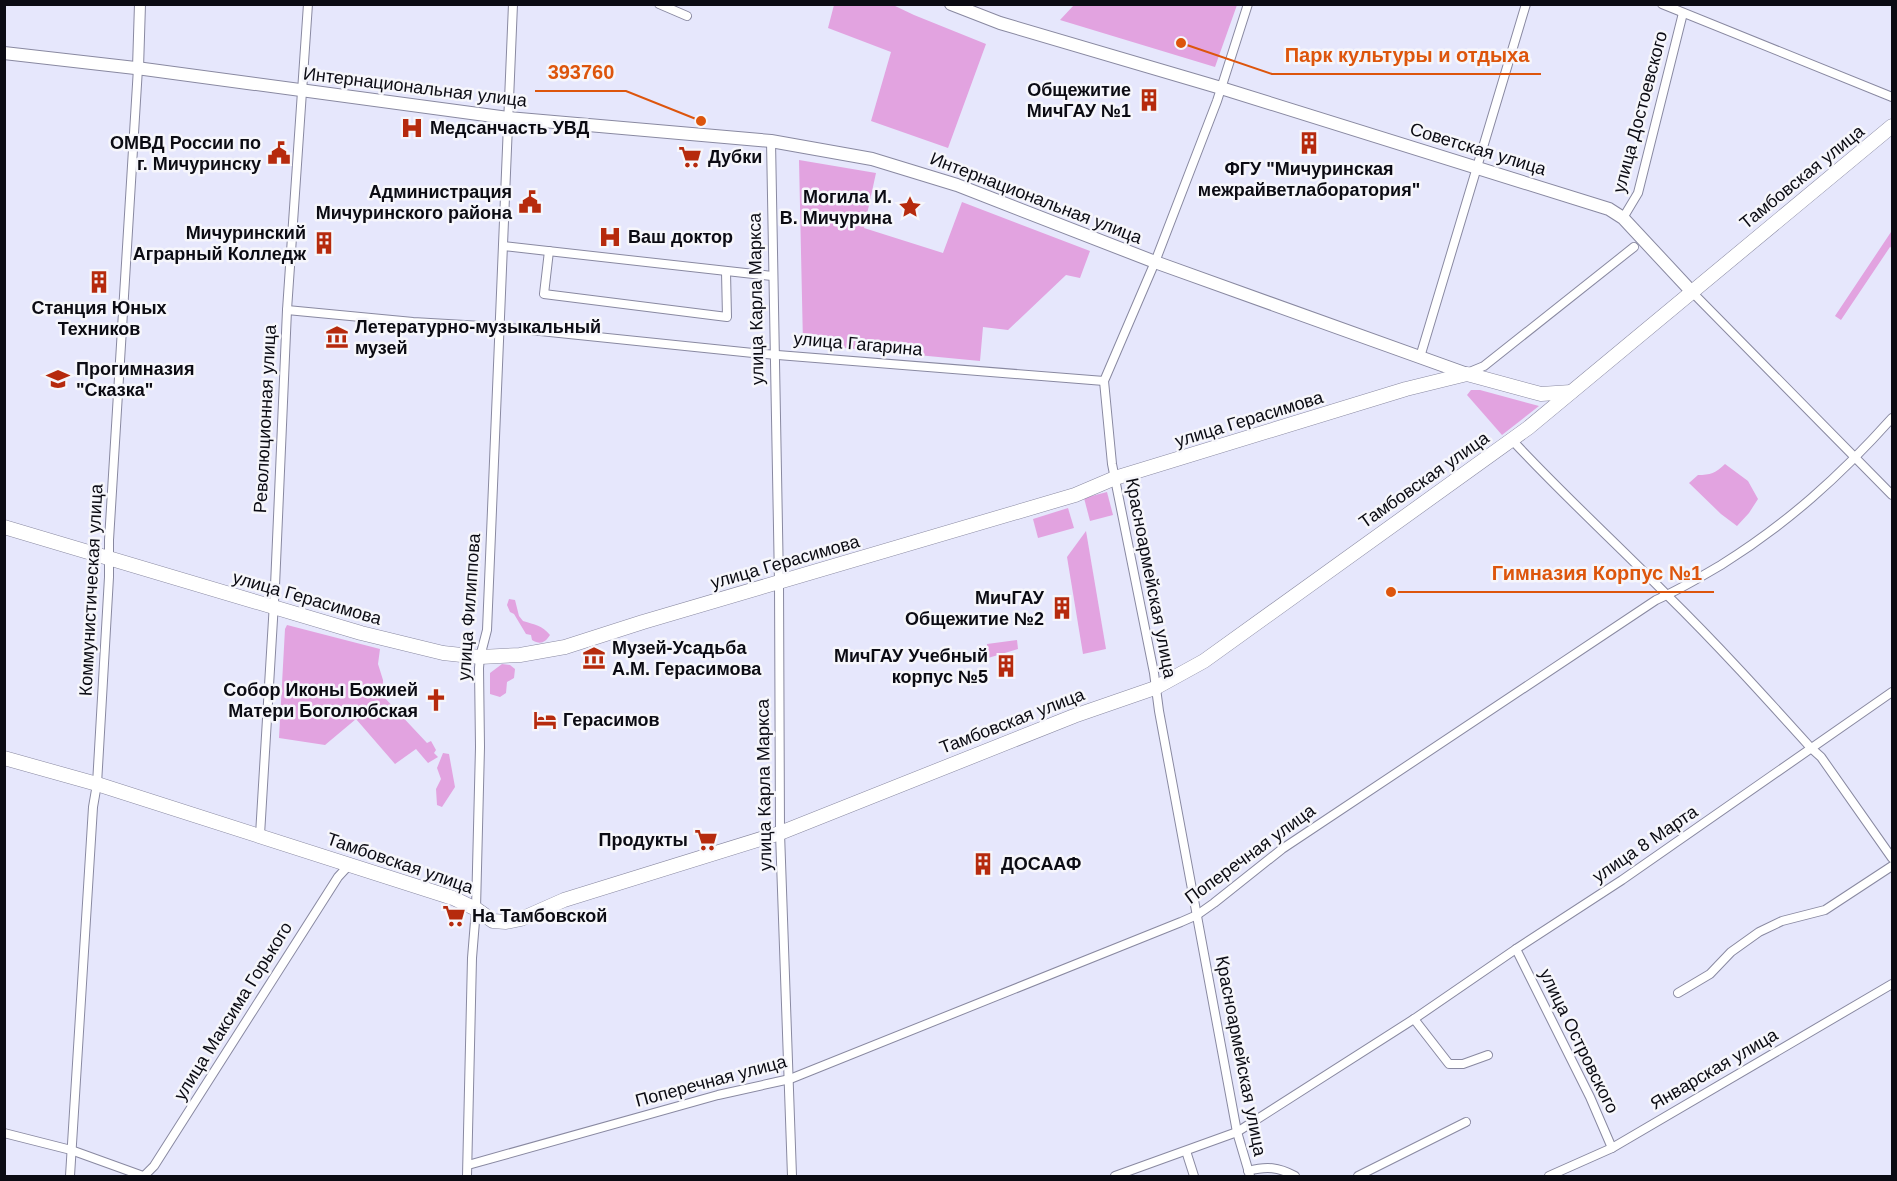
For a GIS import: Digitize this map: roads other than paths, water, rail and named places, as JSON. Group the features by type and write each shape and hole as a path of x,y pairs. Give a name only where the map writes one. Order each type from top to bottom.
{"main road":[{"name":"Советская улица","path":"951,4 1000,23 1221,88 1591,202 1623,218 1691,291"},
{"name":"Интернациональная улица","path":"4,52 508,118 771,141 872,159 957,185 1155,262 1467,374"},
{"name":"Тамбовская улица","path":"4,758 97,784 453,898 476,909 493,921 506,922 521,919 564,900 780,833 1074,716 1155,688 1204,661 1512,440 1893,126"},
{"name":"улица Герасимова","path":"4,527 361,633 443,653 480,657 520,655 565,647 1075,495 1115,478 1406,389 1467,374 1541,393 1571,392"}],"street":[{"name":"Коммунистическая улица","path":"70,1176 93,807 97,784 140,4"},
{"name":"Революционная улица","path":"260,835 287,310 308,4"},
{"name":"улица Филиппова","path":"467,1176 471,958 476,909 480,657 487,630 513,4"},
{"path":"659,4 687,15"},
{"name":"Красноармейская улица","path":"1248,4 1221,88 1155,262 1104,381 1112,465 1154,673 1237,1132 1249,1174"},
{"path":"1420,357 1526,4"},
{"path":"1662,4 1893,97"},
{"name":"улица Достоевского","path":"1623,218 1638,193 1683,13"},
{"name":"улица Карла Маркса","path":"771,141 779,583 780,833 792,1176"},
{"path":"503,246 772,276"},
{"path":"1467,374 1484,366 1634,247"},
{"path":"549,251 544,294 727,317 726,272"},
{"name":"Советская улица","path":"1691,291 1893,495"},
{"name":"улица Гагарина","path":"287,310 1104,381"},
{"name":"Поперечная улица","path":"468,1165 718,1095 790,1079 1197,915 1282,849 1656,600 1737,555 1791,517 1855,459 1893,418"},
{"path":"1512,440 1587,518 1668,595 1821,757 1893,858"},
{"name":"улица 8 Марта","path":"1115,1176 1237,1132 1414,1019 1766,782 1811,748 1893,693"},
{"name":"улица Максима Горького","path":"144,1176 160,1156 338,877 350,864"},
{"path":"1678,993 1710,974 1731,952 1759,932 1782,921 1825,910 1893,866"},
{"name":"улица Островского","path":"1516,949 1590,1097 1611,1148"},
{"name":"Январская улица","path":"1550,1176 1611,1148 1893,984"},
{"path":"1414,1019 1449,1064 1463,1064 1488,1055"},
{"path":"1358,1176 1466,1122"},
{"path":"4,1133 72,1150 144,1176"},
{"path":"1186,1151 1194,1176"},
{"path":"1249,1174 1264,1167 1276,1168 1295,1176"}],"place":[{"name":"Парк культуры и отдыха","path":"1181,43"},
{"name":"Общежитие МичГАУ №1","path":"1149,100"},
{"name":"393760","path":"701,121"},
{"name":"Медсанчасть УВД","path":"412,128"},
{"name":"ФГУ \"Мичуринская межрайветлаборатория\"","path":"1309,143"},
{"name":"ОМВД России по г. Мичуринску","path":"279,153"},
{"name":"Дубки","path":"690,157"},
{"name":"Администрация Мичуринского района","path":"530,202"},
{"name":"Могила И. В. Мичурина","path":"910,207"},
{"name":"Ваш доктор","path":"610,237"},
{"name":"Мичуринский Аграрный Колледж","path":"324,243"},
{"name":"Станция Юных Техников","path":"99,282"},
{"name":"Летературно-музыкальный музей","path":"337,337"},
{"name":"Прогимназия \"Сказка\"","path":"58,379"},
{"name":"Гимназия Корпус №1","path":"1391,592"},
{"name":"МичГАУ Общежитие №2","path":"1062,608"},
{"name":"Музей-Усадьба А.М. Герасимова","path":"594,658"},
{"name":"МичГАУ Учебный корпус №5","path":"1006,666"},
{"name":"Собор Иконы Божией Матери Боголюбская","path":"436,700"},
{"name":"Герасимов","path":"545,720"},
{"name":"Продукты","path":"706,840"},
{"name":"ДОСААФ","path":"983,864"},
{"name":"На Тамбовской","path":"454,916"}]}
